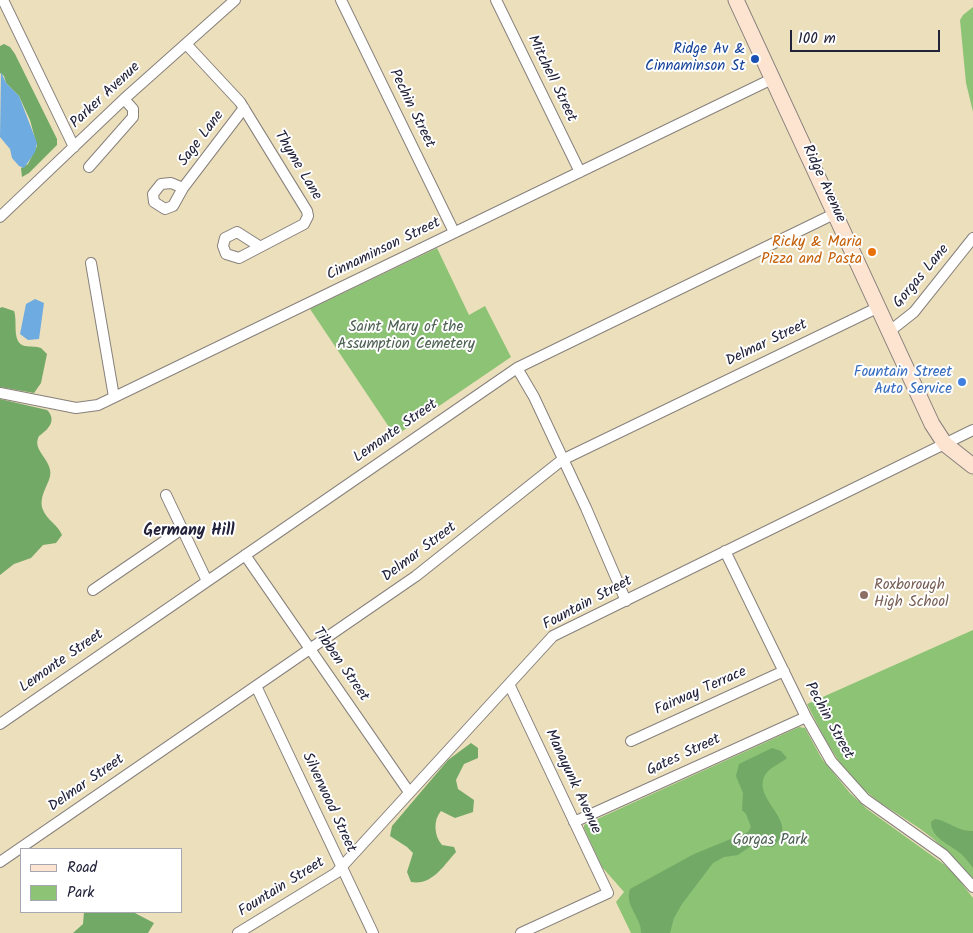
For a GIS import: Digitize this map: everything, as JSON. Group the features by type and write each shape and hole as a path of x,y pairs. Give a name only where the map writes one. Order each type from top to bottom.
{"main road":[{"name":"Ridge Avenue","path":"736,0 774,78 932,424 945,444 973,466"}],"street":[{"path":"3,0 74,147"},
{"name":"Parker Avenue","path":"0,217 124,99 187,45 235,0"},
{"name":"Pechin Street","path":"341,0 454,232"},
{"name":"Mitchell Street","path":"496,0 580,172"},
{"path":"187,45 244,108"},
{"name":"Cinnaminson Street","path":"0,392 84,409 114,397 774,78"},
{"path":"89,167 95,158 121,133 133,117 133,110 124,99"},
{"name":"Sage Lane","path":"183,188 244,108"},
{"name":"Thyme Lane","path":"244,108 308,213 304,224 259,246"},
{"name":"Lemonte Street","path":"0,724 517,368 836,213"},
{"name":"Gorgas Lane","path":"890,331 914,312 973,238"},
{"path":"91,263 100,292 114,397"},
{"name":"Delmar Street","path":"20,848 431,565 562,460 879,307"},
{"path":"517,368 534,397 586,508 626,600"},
{"name":"Fountain Street","path":"238,933 331,877 342,867 553,636 973,430"},
{"path":"166,495 207,581"},
{"path":"93,590 182,529"},
{"name":"Pechin Street","path":"726,551 806,717 830,761 856,791 883,814 944,855 973,887"},
{"name":"Tibben Street","path":"245,554 409,792"},
{"name":"Fairway Terrace","path":"631,741 784,671"},
{"name":"Manayunk Avenue","path":"509,684 608,892 521,933"},
{"name":"Silverwood Street","path":"256,686 373,933"},
{"name":"Gates Street","path":"574,822 806,717"},
{"name":"Delmar Street","path":"0,862 20,848"}],"green space":[{"path":"973,7 973,112 966,83 960,20"},
{"path":"4,44 10,47 15,54 57,139 57,145 29,173 22,177 21,168 28,164 37,146 30,120 19,96 6,83 4,76 0,73 0,46"},
{"name":"Saint Mary of the Assumption Cemetery","path":"437,248 469,315 485,306 511,357 395,436 310,309"},
{"path":"0,308 14,311 18,341 25,346 41,348 47,354 41,383 34,393 0,387"},
{"path":"0,399 47,410 50,414 52,421 37,441 37,445 50,470 42,504 45,514 62,535 56,543 43,545 31,558 14,564 0,575"},
{"path":"973,630 973,881 952,856 934,839 873,797 856,782 835,755 807,704"},
{"name":"Gorgas Park","path":"799,727 805,728 822,759 850,793 867,809 945,865 957,877 973,898 973,933 631,933 616,902 624,892 602,867 584,825"},
{"path":"471,743 478,748 478,758 464,764 456,780 458,789 474,800 473,812 455,818 441,811 436,823 436,833 439,841 442,845 454,847 456,852 431,878 425,881 411,882 407,872 413,853 390,836 392,826 448,760"},
{"path":"772,748 781,751 787,758 767,772 763,784 765,794 780,820 782,828 781,838 773,847 751,846 738,855 724,857 713,863 682,904 674,918 670,933 641,933 639,922 629,901 630,889 694,854 748,832 751,827 746,814 742,810 743,793 736,776 739,764"},
{"path":"935,819 963,830 973,831 973,868 962,855 937,836 931,822"},
{"path":"84,913 135,913 154,923 148,933 73,933 83,924"}],"water":[{"path":"1,72 6,83 19,96 37,143 35,152 24,168 19,166 12,158 10,149 0,137"},
{"path":"35,299 44,303 39,339 28,340 20,334 26,304"}],"place":[{"name":"Ridge Av & Cinnaminson St","path":"755,59"},
{"name":"Ricky & Maria Pizza and Pasta","path":"872,252"},
{"name":"Fountain Street Auto Service","path":"962,382"},
{"name":"Roxborough High School","path":"864,595"}],"district":[{"name":"Germany Hill","path":"189,532"}]}
